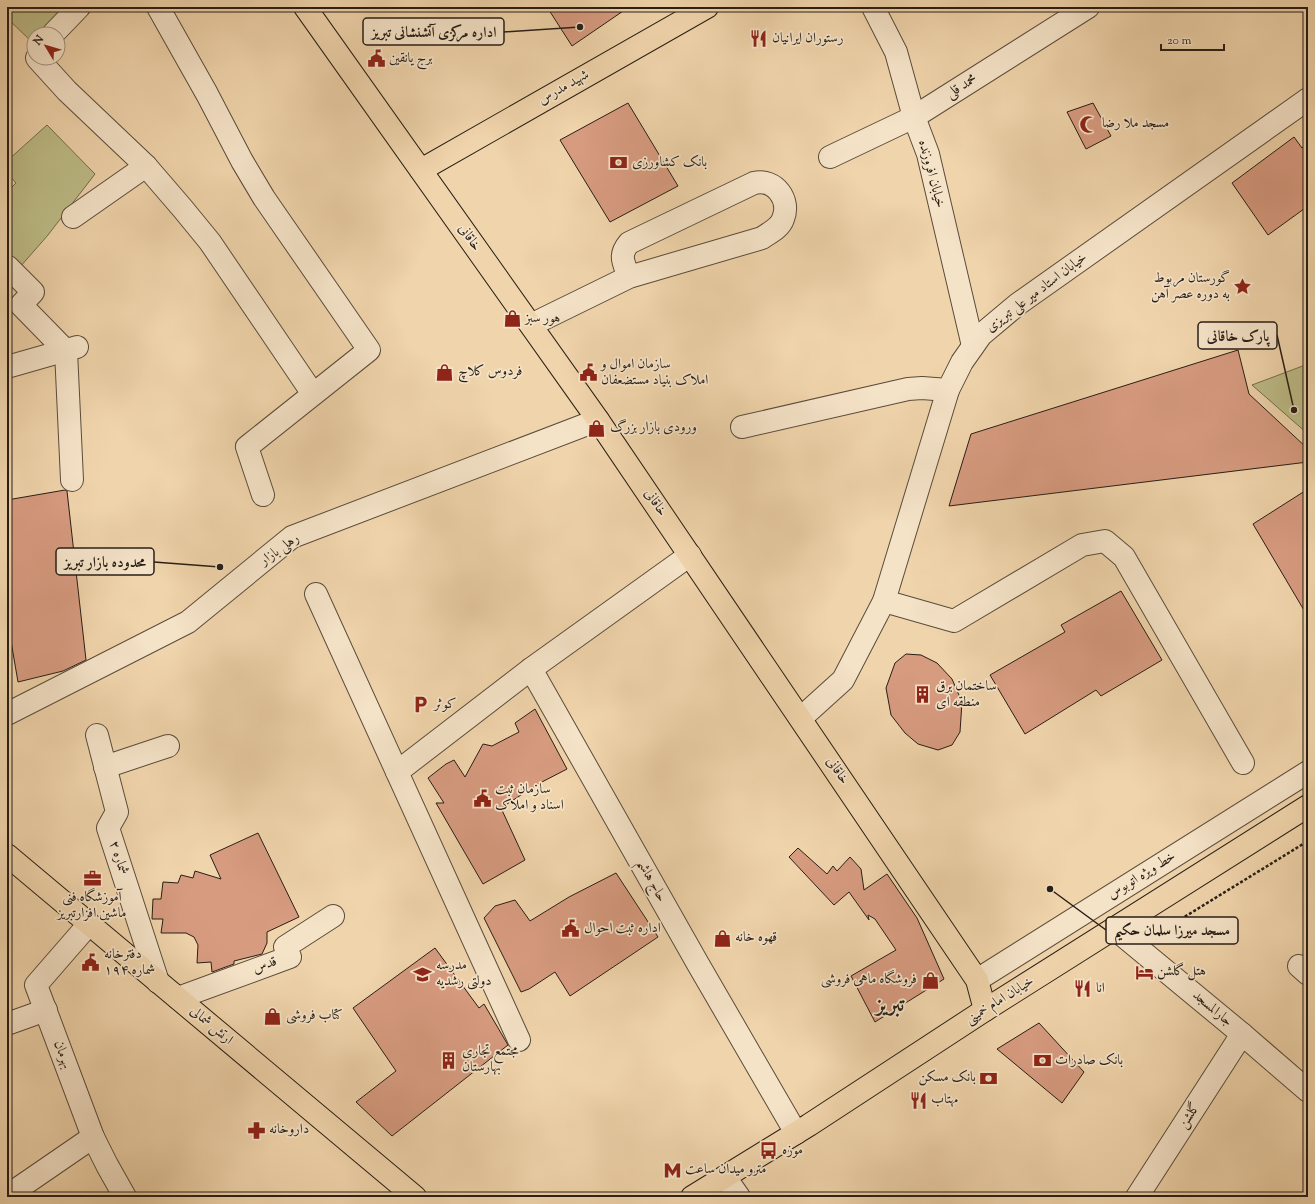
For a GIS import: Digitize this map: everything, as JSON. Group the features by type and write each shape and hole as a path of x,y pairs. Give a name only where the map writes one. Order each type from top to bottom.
{"main road":[{"name":"خاقانی","path":"306,7 598,420 801,718 977,980 985,1010"},
{"name":"شهید مدرس","path":"421,170 707,7"},
{"name":"خیابان امام خمینی","path":"692,1197 796,1133 985,1010 1308,806"},
{"name":"ارتش شمالی","path":"7,855 415,1197"}],"street":[{"path":"60,26 79,7"},
{"path":"158,7 207,94 242,161 264,198 369,350 247,447 263,495"},
{"name":"خیابان افروزنده","path":"872,7 896,52 914,117 928,154 973,346"},
{"name":"محمد قلی","path":"830,157 914,117 1088,7"},
{"path":"44,66 67,91 146,166 210,242 313,394"},
{"name":"خیابان استاد میر علی تبریزی","path":"801,718 843,680 884,601 948,390 962,362 981,335 1018,304 1308,99"},
{"path":"73,217 146,166"},
{"path":"531,325 628,277 762,238 776,229 783,220 785,209 782,194 774,186 766,182 754,183 629,243 623,250 622,256 628,277"},
{"path":"8,267 33,292 21,305 72,349 72,480"},
{"path":"7,367 72,349"},
{"path":"742,427 908,389 922,388 948,390"},
{"name":"رهلی بازار","path":"7,714 188,622 292,537 598,420"},
{"path":"884,601 954,621 1082,545 1105,541 1124,557 1243,763"},
{"path":"397,772 531,669 690,555"},
{"path":"316,594 519,1040"},
{"name":"حاج هاشم","path":"531,669 796,1133"},
{"name":"شماره ۲","path":"97,735 117,812 108,828 158,982"},
{"path":"105,767 168,746"},
{"name":"خط ویژه اتوبوس","path":"977,980 1308,772"},
{"name":"قدس","path":"178,998 290,957 285,947 332,916"},
{"name":"بهرمان","path":"89,924 36,985 93,1137 125,1197"},
{"name":"جارالمسجد","path":"1115,929 1242,1034 1308,1091"},
{"path":"7,1024 46,1010"},
{"name":"گلشن","path":"1137,1197 1242,1034"},
{"path":"8,1197 10,1194 93,1137"},
{"path":"725,1177 739,1197"}],"path":[{"path":"1148,934 1155,935 1308,841"}],"shaded area":[{"path":"7,7 93,7 66,34 66,26 26,26 26,36 7,18"},
{"path":"47,125 95,174 48,235 20,267 7,263 7,192 16,183 7,173 7,161"},
{"path":"1308,364 1308,434 1252,385"}],"building":[{"path":"547,7 629,7 572,46"},
{"name":"بانک کشاورزی","path":"628,103 678,186 610,222 560,140"},
{"name":"مسجد ملا رضا","path":"1093,103 1111,136 1086,149 1067,112"},
{"path":"1294,137 1302,148 1308,143 1308,206 1268,235 1232,183"},
{"path":"1238,350 1249,394 1308,449 1308,462 949,506 971,434"},
{"path":"1308,489 1308,617 1253,524"},
{"path":"65,490 67,491 86,660 63,671 18,682 7,618 7,500"},
{"path":"1121,591 1162,660 1101,696 1096,690 1025,734 990,675 1065,632 1061,625"},
{"name":"ساختمان برق منطقه ای","path":"906,654 921,655 937,663 952,679 962,702 960,732 952,745 938,750 918,744 905,733 891,715 886,688 895,663"},
{"name":"سازمان ثبت اسناد و املاک","path":"535,709 567,769 538,784 501,808 525,860 483,884 436,803 444,803 428,778 446,764 454,760 465,777 483,744 492,746 519,732 515,723"},
{"path":"258,833 299,917 267,932 267,943 262,954 234,961 234,964 212,972 211,962 197,963 198,945 194,937 186,933 161,933 163,919 152,919 153,899 161,899 163,882 178,883 181,875 193,878 195,871 221,879 210,855"},
{"path":"798,848 827,874 833,866 837,871 850,857 861,869 864,890 887,874 917,918 944,979 875,1022 851,976 896,950 875,919 868,915 869,920 849,892 834,905 789,857"},
{"name":"اداره ثبت احوال","path":"616,873 658,937 570,996 555,972 529,989 521,992 484,918 495,906 515,900 530,921 569,897"},
{"path":"435,948 479,1008 484,1004 508,1045 392,1136 356,1102 396,1071 353,1008"},
{"name":"بانک صادرات","path":"1039,1023 1084,1072 1062,1103 997,1049"}],"place":[{"name":"اداره مرکزی آتشنشانی تبریز","path":"580,27"},
{"name":"رستوران ایرانیان","path":"759,39"},
{"name":"برج یانقین","path":"376,59"},
{"name":"مسجد ملا رضا","path":"1089,124"},
{"name":"بانک کشاورزی","path":"619,163"},
{"name":"گورستان مربوط به دوره عصر آهن","path":"1243,287"},
{"name":"هور سبز","path":"512,319"},
{"name":"فردوس کلاچ","path":"445,372"},
{"name":"سازمان اموال و املاک بنیاد مستضعفان","path":"588,373"},
{"name":"پارک خاقانی","path":"1294,410"},
{"name":"ورودی بازار بزرگ","path":"597,428"},
{"name":"محدوده بازار تبریز","path":"220,567"},
{"name":"ساختمان برق منطقه ای","path":"923,695"},
{"name":"کوثر","path":"421,705"},
{"name":"سازمان ثبت اسناد و املاک","path":"482,798"},
{"name":"آموزشگاه فنی ماشین افزارتبریز","path":"92,878"},
{"name":"مسجد میرزا سلمان حکیم","path":"1050,889"},
{"name":"اداره ثبت احوال","path":"571,929"},
{"name":"قهوه خانه","path":"722,938"},
{"name":"دفترخانه شماره ۱۹۴","path":"91,963"},
{"name":"هتل گلشن","path":"1144,972"},
{"name":"مدرسه دولتی رشدیه","path":"423,974"},
{"name":"فروشگاه ماهی فروشی","path":"930,980"},
{"name":"انا","path":"1083,989"},
{"name":"کتاب فروشی","path":"273,1016"},
{"name":"مجتمع تجاری بهارستان","path":"449,1060"},
{"name":"بانک صادرات","path":"1042,1061"},
{"name":"بانک مسکن","path":"989,1078"},
{"name":"مهتاب","path":"918,1100"},
{"name":"داروخانه","path":"256,1130"},
{"name":"موزه","path":"769,1151"},
{"name":"مترو میدان ساعت","path":"672,1170"}],"district":[{"name":"تبریز","path":"890,1006"}]}
